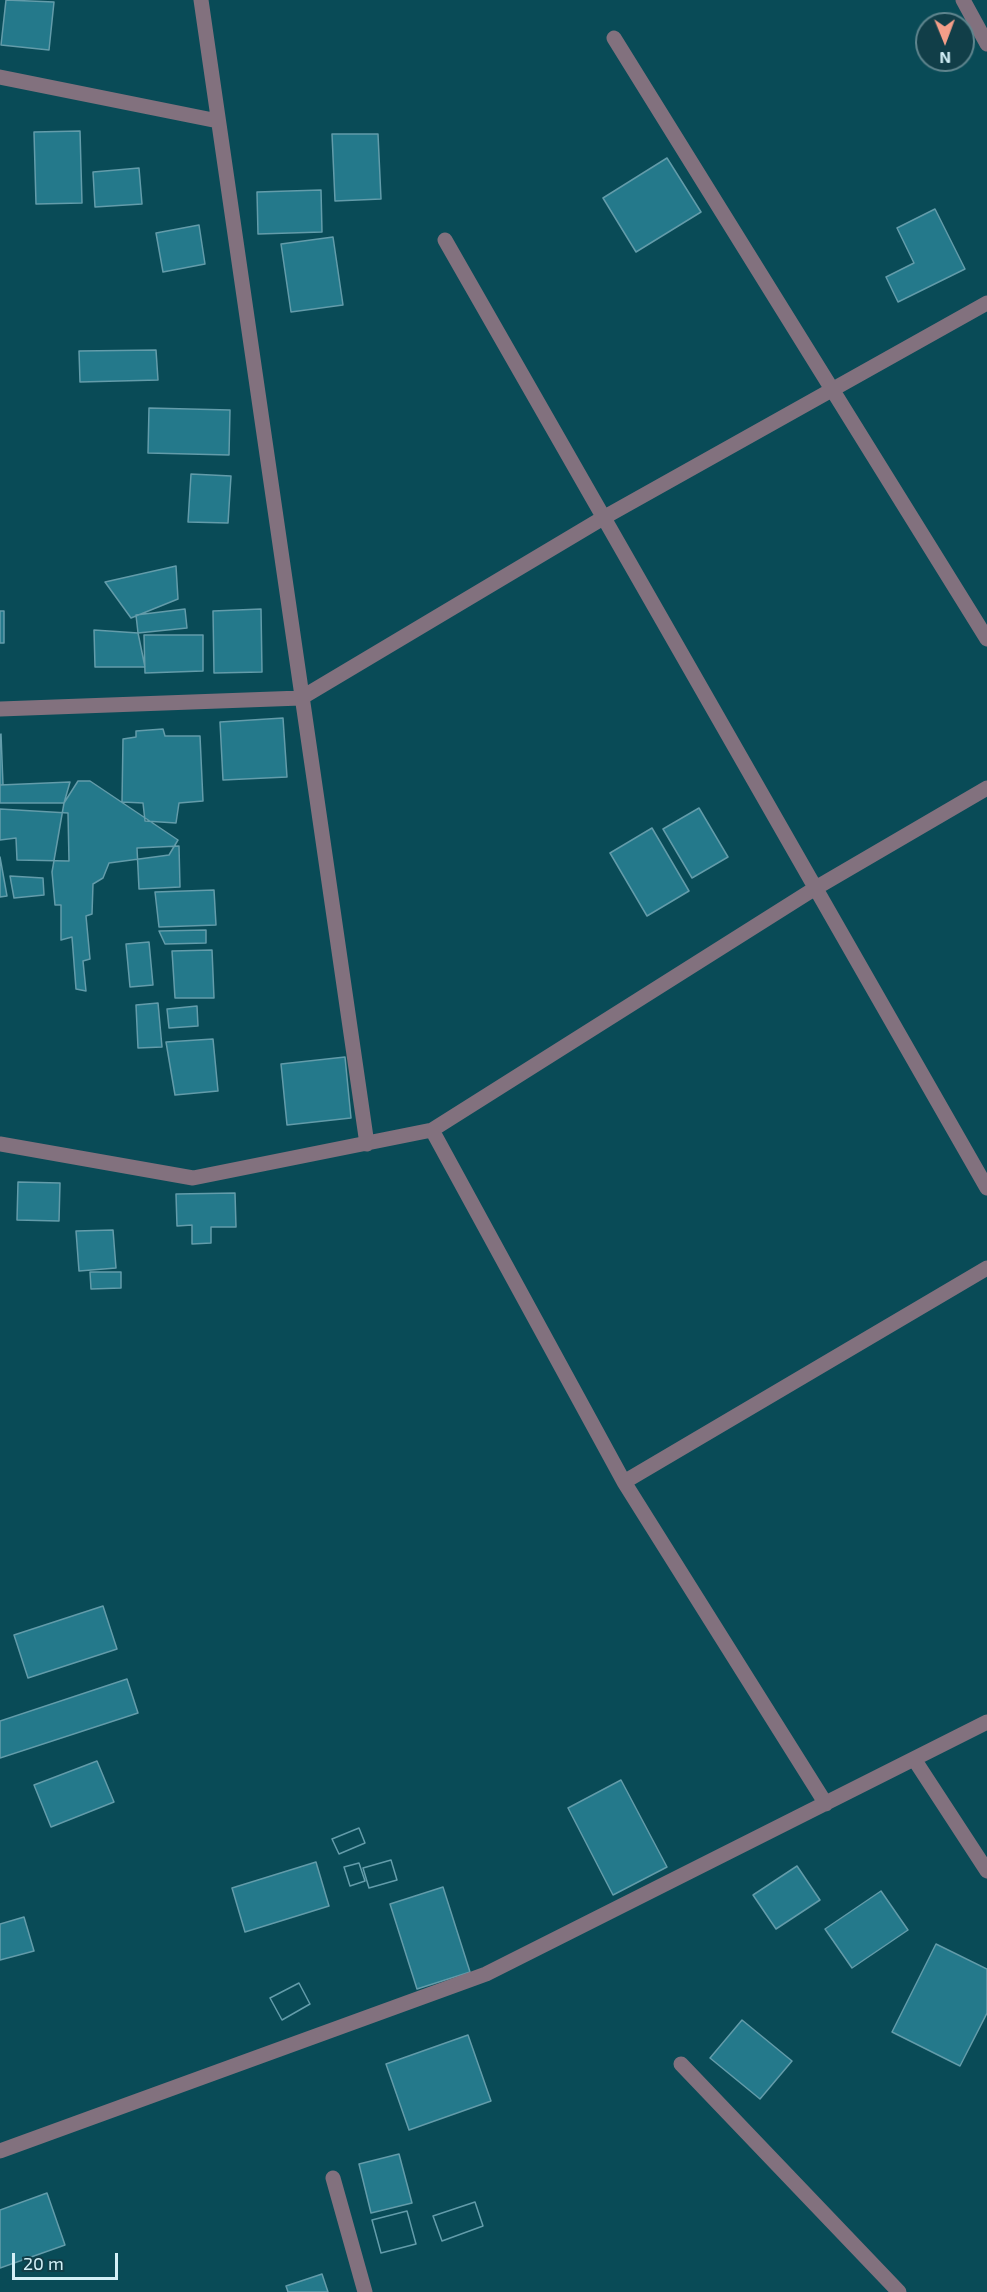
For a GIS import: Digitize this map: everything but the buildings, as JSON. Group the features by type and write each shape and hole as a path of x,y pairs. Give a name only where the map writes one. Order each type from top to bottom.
{"street":[{"path":"201,0 367,1144"},
{"path":"963,0 987,44"},
{"path":"614,38 987,639"},
{"path":"0,77 218,121"},
{"path":"445,240 987,1188"},
{"path":"0,709 301,698 603,518 987,303"},
{"path":"0,1144 193,1178 432,1130 814,889 987,788"},
{"path":"432,1130 624,1482 826,1804"},
{"path":"624,1482 987,1268"},
{"path":"0,2151 486,1974 987,1722"},
{"path":"915,1759 987,1871"},
{"path":"681,2064 899,2292"},
{"path":"333,2178 365,2292"}]}
